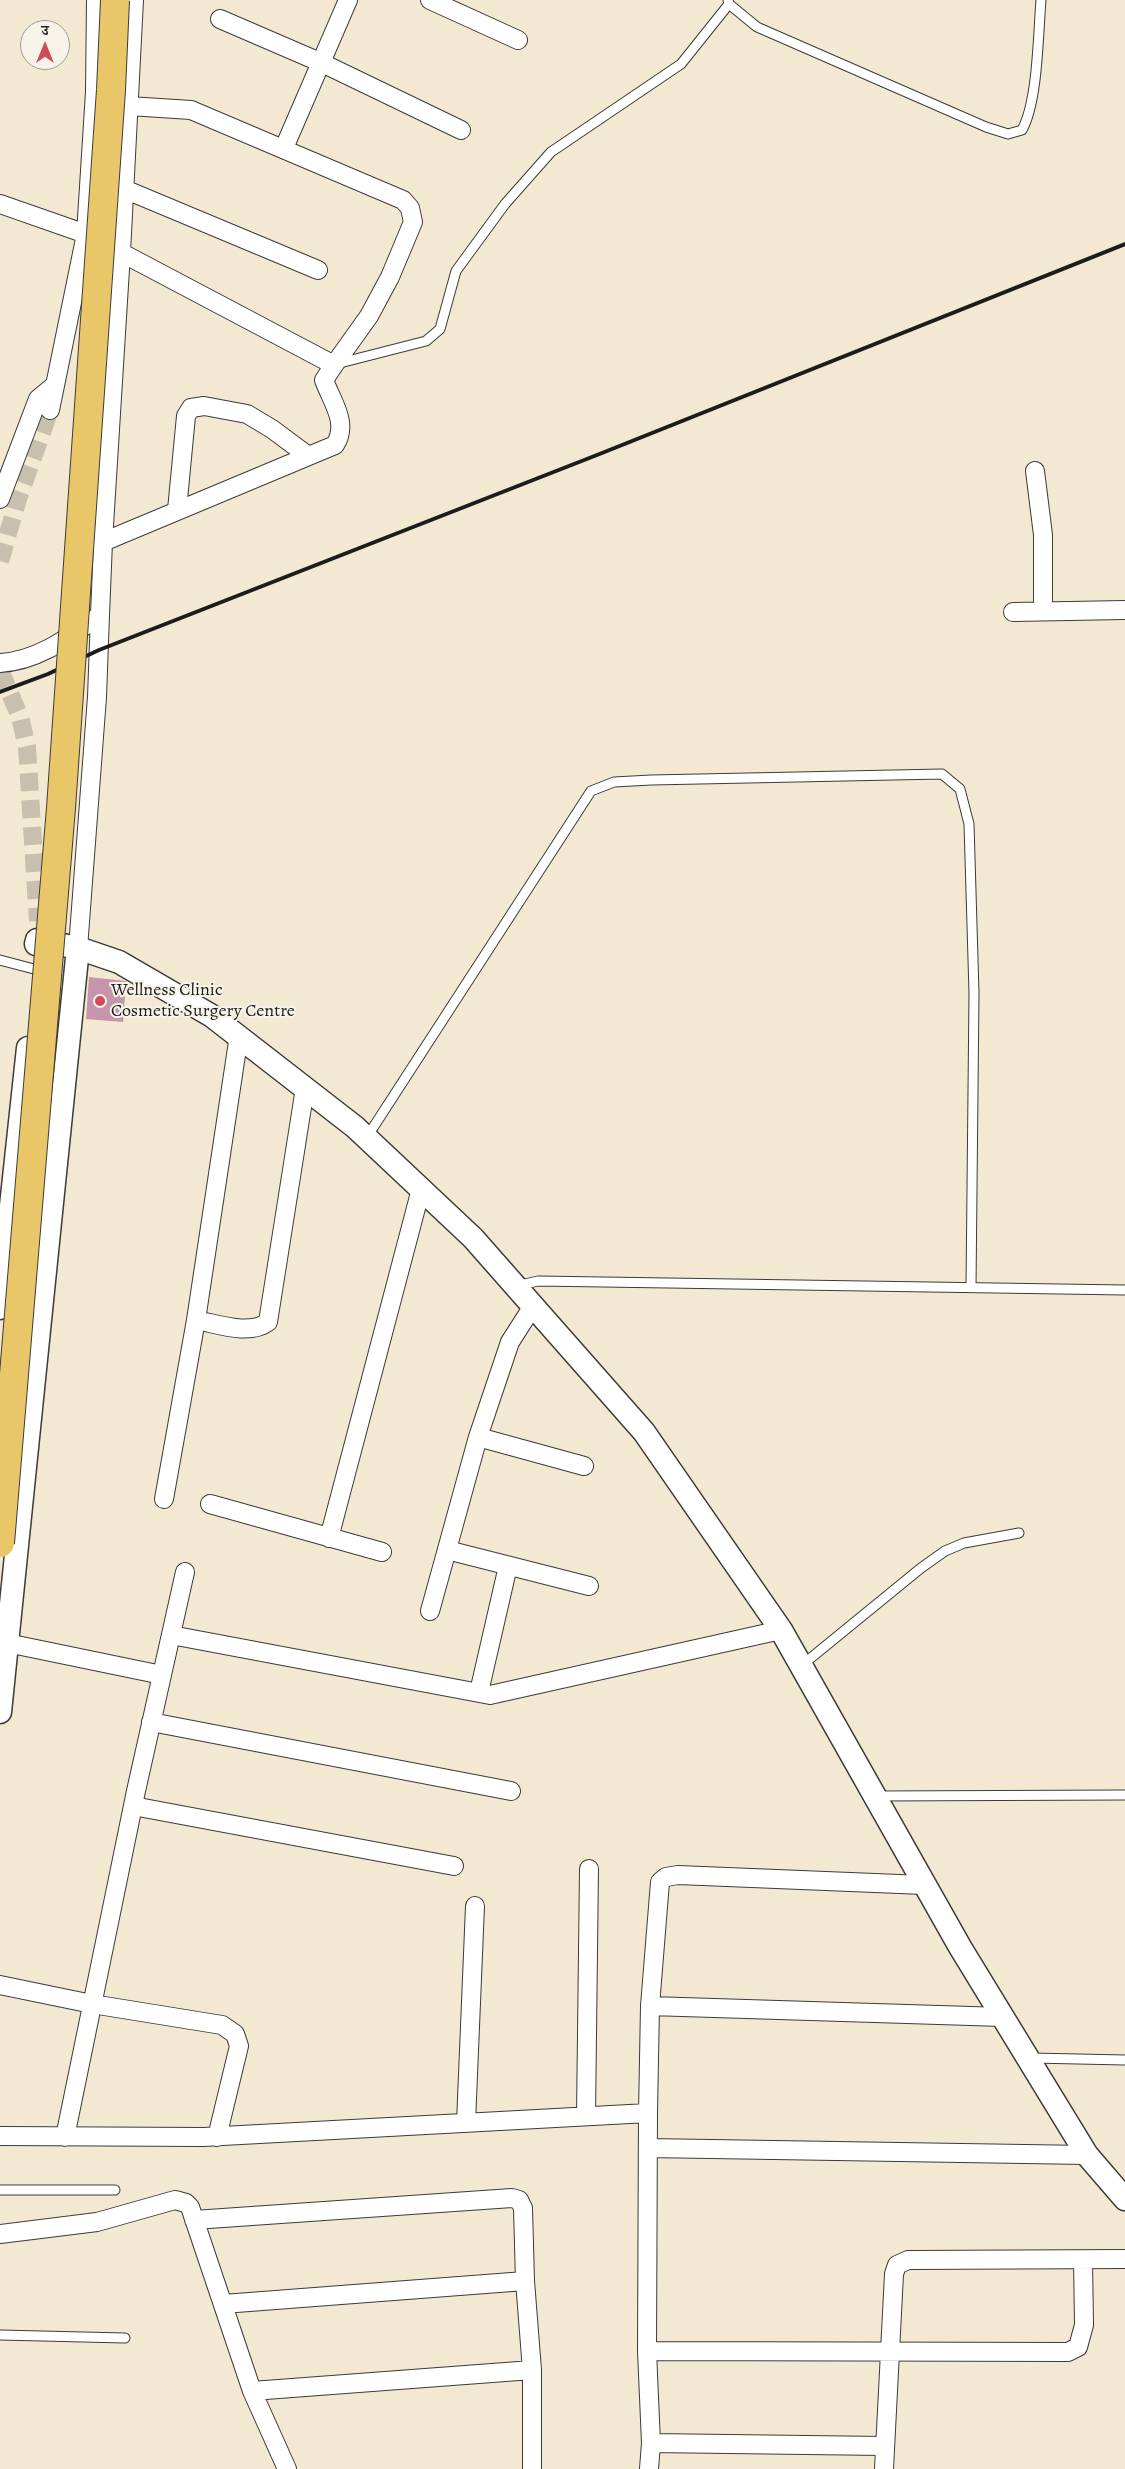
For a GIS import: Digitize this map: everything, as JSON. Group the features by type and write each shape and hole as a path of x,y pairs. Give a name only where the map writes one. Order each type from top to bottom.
{"main road":[{"path":"0,1543 61,808 111,90 115,0"}],"street":[{"path":"50,410 86,234 95,92 96,0"},
{"path":"0,1712 78,948 97,697 102,542 121,253 134,0"},
{"path":"284,148 348,0"},
{"path":"430,0 518,40"},
{"path":"220,19 322,62 461,130"},
{"path":"102,542 307,455 335,445 340,436 339,414 324,380 369,316 390,277 413,222 412,214 403,200 191,110 129,106"},
{"path":"124,189 318,270"},
{"path":"0,204 86,234 334,365"},
{"path":"0,499 38,399 55,385"},
{"path":"177,510 186,416 191,408 204,406 247,414 272,429 307,455"},
{"path":"1035,471 1043,535 1044,611"},
{"path":"1013,612 1125,610"},
{"path":"0,664 27,658 55,646 100,615"},
{"path":"0,1308 2,1269 23,1100 38,931 78,948 119,962 212,1016 239,1035 366,1138 473,1238 644,1432 781,1630 924,1884 1003,2017 1087,2155 1125,2199"},
{"path":"164,1499 196,1320 239,1035"},
{"path":"196,1320 245,1329 260,1328 268,1322 305,1088"},
{"path":"329,1538 421,1189"},
{"path":"2,1269 46,1268"},
{"path":"430,1611 478,1437 510,1342 533,1306"},
{"path":"478,1437 584,1466"},
{"path":"210,1504 382,1552"},
{"path":"447,1550 589,1586"},
{"path":"479,1692 508,1566"},
{"path":"64,2137 133,1806 185,1572"},
{"path":"170,1635 490,1695 781,1630"},
{"path":"7,1643 162,1675"},
{"path":"151,1722 511,1791"},
{"path":"133,1806 454,1866"},
{"path":"586,2116 589,1869"},
{"path":"649,2469 651,2443 647,2351 650,2006 660,1882 666,1877 924,1884"},
{"path":"466,2123 475,1906"},
{"path":"0,1985 92,2004 222,2025 235,2034 238,2046 217,2136"},
{"path":"650,2006 1003,2017"},
{"path":"0,2136 217,2136 648,2113"},
{"path":"648,2148 1087,2155"},
{"path":"194,2220 512,2198 518,2200 523,2208 525,2281 532,2370 532,2469"},
{"path":"0,2234 97,2222 175,2200 186,2203 190,2207 252,2391 287,2469"},
{"path":"884,2469 894,2274 897,2265 904,2261 1125,2259"},
{"path":"647,2351 1068,2352 1078,2347 1084,2325 1083,2260"},
{"path":"223,2304 525,2281"},
{"path":"252,2391 532,2370"},
{"path":"651,2443 884,2446"}],"lane":[{"path":"334,365 426,340 440,329 456,272 505,204 551,152 681,64 729,2 756,27 986,127 1008,134 1022,130 1027,120 1034,80 1041,0"},
{"path":"366,1138 591,791 614,782 651,780 942,774 960,789 969,824 974,993 971,1287"},
{"path":"0,960 34,969"},
{"path":"516,1286 538,1281 1125,1290"},
{"path":"801,1667 921,1568 946,1551 964,1543 1019,1534"},
{"path":"874,1796 1125,1795"},
{"path":"1028,2058 1125,2060"},
{"path":"0,2190 115,2190"},
{"path":"0,2335 125,2338"}],"building":[{"path":"89,977 126,981 123,1022 86,1019"}],"tunnel":[{"path":"0,561 18,499 50,410"},
{"path":"0,670 20,717 27,747 38,921"}],"railway":[{"path":"0,692 48,674 99,650 597,455 1125,244"}],"place":[{"name":"Wellness Clinic Cosmetic Surgery Centre","path":"100,1001"}]}
